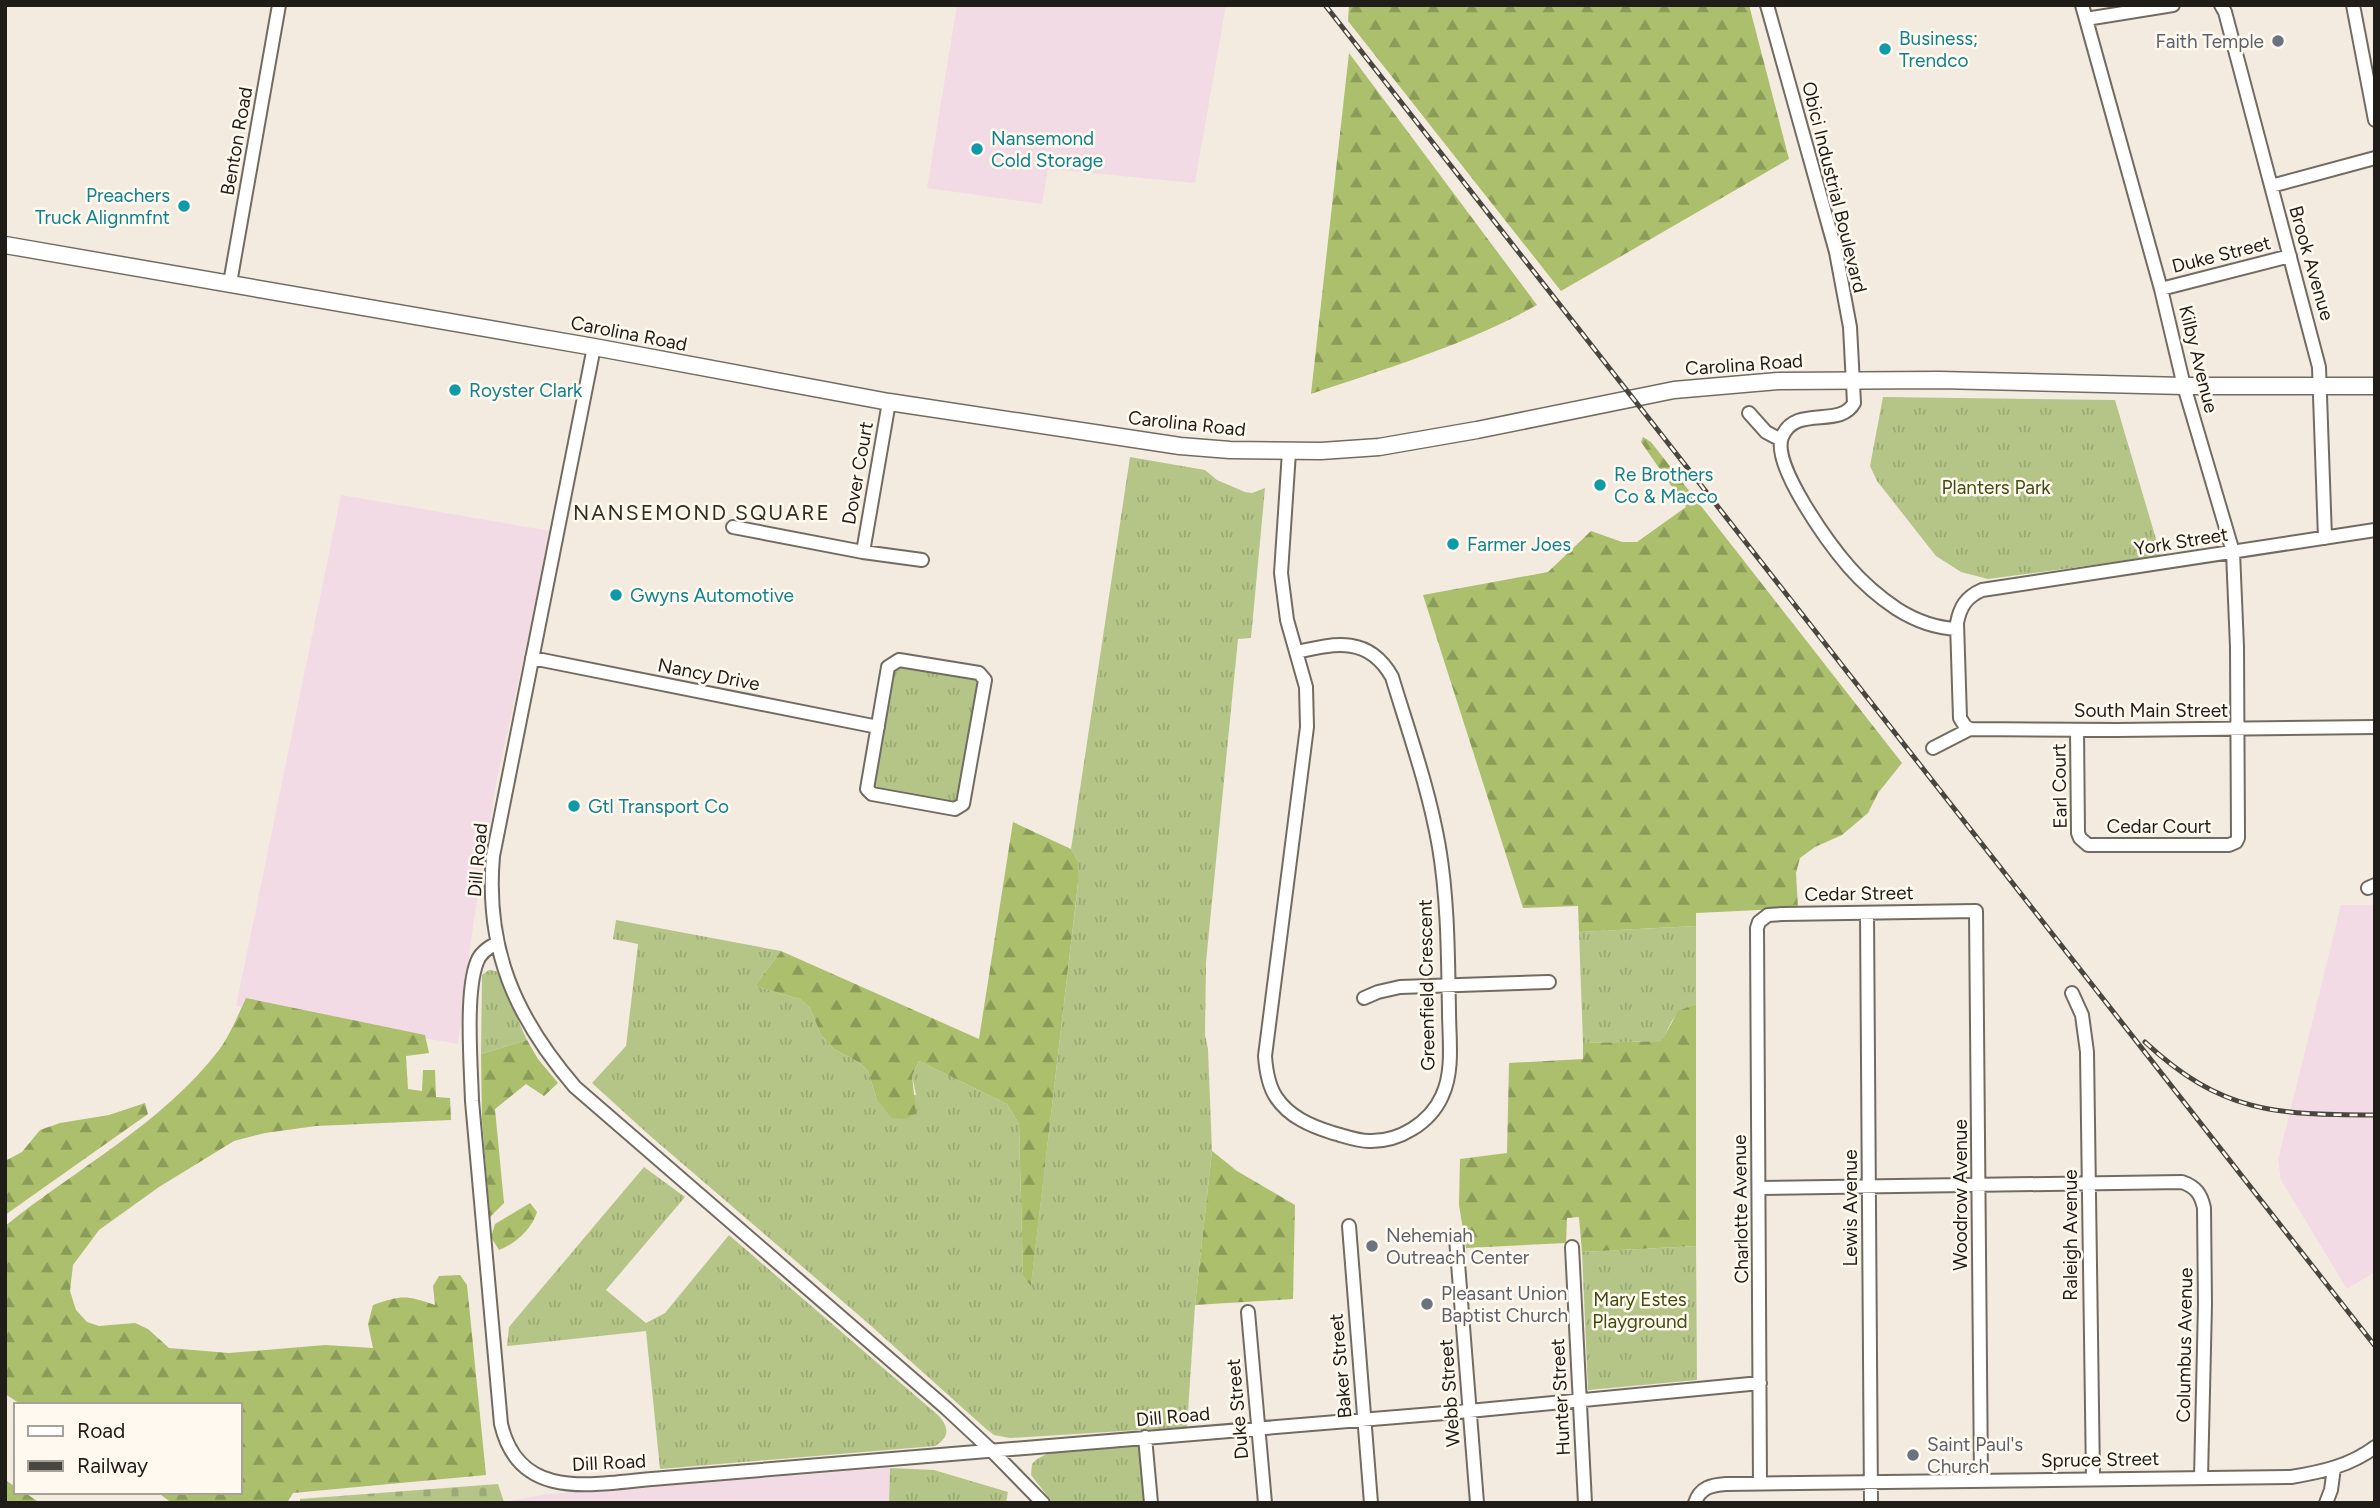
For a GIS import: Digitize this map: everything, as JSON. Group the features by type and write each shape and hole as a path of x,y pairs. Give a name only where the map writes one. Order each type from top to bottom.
{"main road":[{"name":"Carolina Road","path":"5,244 594,347 889,402 1180,446 1289,452 1379,447 1674,390 1778,381 2375,386"}],"street":[{"name":"Benton Road","path":"230,283 279,5"},
{"name":"Obici Industrial Boulevard","path":"1767,5 1836,252 1850,327 1854,403 1850,410 1842,415 1821,415 1796,422 1788,427 1781,440"},
{"name":"Kilby Avenue","path":"2082,5 2161,289 2184,386 2233,552 2237,729 2236,842"},
{"path":"2086,19 2173,5"},
{"name":"Brook Avenue","path":"2221,5 2319,366 2325,538"},
{"path":"2353,5 2375,120"},
{"path":"2271,186 2375,158"},
{"name":"Duke Street","path":"2161,289 2290,256"},
{"name":"Dill Road","path":"594,347 493,856 491,905 497,943 481,954 473,977 472,1101 501,1424 510,1451 522,1466 544,1480 571,1484 1469,1411 1760,1383"},
{"name":"Dover Court","path":"863,552 889,402"},
{"path":"1749,414 1766,432 1781,440 1780,448 1786,468 1798,494 1849,566 1879,596 1908,615 1934,626 1957,629 1960,718 1970,729"},
{"name":"Greenfield Crescent","path":"1289,452 1281,573 1287,620 1306,687 1307,727 1265,1056 1268,1077 1276,1096 1305,1123 1357,1140 1381,1140 1406,1132 1430,1114 1444,1094 1450,1058 1449,985 1444,880 1439,847 1419,766 1392,677 1381,661 1362,648 1340,645 1326,645 1297,652"},
{"path":"733,527 863,552 922,560"},
{"name":"York Street","path":"1957,629 1961,608 1967,599 1982,590 2375,530"},
{"name":"Nancy Drive","path":"532,658 878,727"},
{"path":"899,660 979,673 985,680 963,804 960,808 869,793 867,789 878,727 888,667 893,662 899,660"},
{"name":"South Main Street","path":"1933,748 1970,729 2375,727"},
{"name":"Earl Court","path":"2077,730 2078,833 2082,841"},
{"name":"Cedar Court","path":"2082,841 2088,845 2229,845 2236,842"},
{"name":"Cedar Street","path":"1757,935 1759,922 1768,915 1976,911"},
{"name":"Woodrow Avenue","path":"1976,911 1981,1480"},
{"name":"Lewis Avenue","path":"1867,913 1871,1503"},
{"name":"Charlotte Avenue","path":"1757,935 1760,1483"},
{"path":"497,943 512,993 525,1018 540,1043 575,1087 991,1450 1042,1503"},
{"path":"1364,998 1394,988 1549,982"},
{"name":"Raleigh Avenue","path":"2072,993 2085,1028 2090,1182 2093,1478"},
{"path":"1760,1188 2090,1182"},
{"name":"Columbus Avenue","path":"2090,1182 2182,1182 2196,1189 2202,1197 2205,1304 2201,1478"},
{"name":"Baker Street","path":"1349,1226 1371,1503"},
{"name":"Webb Street","path":"1456,1238 1477,1503"},
{"name":"Hunter Street","path":"1572,1247 1585,1503"},
{"name":"Duke Street","path":"1248,1312 1265,1503"},
{"path":"1144,1437 1151,1503"},
{"name":"Spruce Street","path":"1697,1497 1714,1485 1760,1483 2291,1477 2351,1462 2375,1447"},
{"path":"2326,1503 2334,1468"}],"shaded area":[{"path":"957,5 1226,5 1195,183 1048,169 1042,204 927,188"},
{"path":"341,495 551,531 496,785 474,919 458,1044 236,1006"},
{"path":"2341,905 2375,905 2375,1272 2347,1289 2281,1180 2278,1160"},
{"path":"890,1468 889,1503 497,1503 549,1494"}],"green space":[{"path":"1349,5 1749,5 1789,159 1561,291 1348,21"},
{"path":"1349,53 1537,305 1455,344 1311,394"},
{"name":"Planters Park","path":"1883,397 2115,400 2161,556 1988,579 1961,572 1936,556 1877,481 1870,466"},
{"path":"1643,437 1651,442 1902,763 1878,793 1868,813 1842,835 1815,847 1800,858 1796,873 1798,908 1696,913 1696,926 1579,932 1578,906 1523,908 1423,595 1548,572 1591,531 1622,542 1637,542 1686,507 1641,442"},
{"path":"1130,457 1205,470 1217,480 1245,492 1252,493 1265,488 1251,638 1238,639 1206,962 1205,1035 1208,1049 1212,1151 1195,1305 1187,1427 1010,1438 994,1435 985,1428 592,1083 626,1046 638,944 613,939 616,920 781,951 755,986 800,999 810,1008 821,1035 834,1049 860,1063 868,1071 877,1100 916,1095 912,1076 919,1061 1007,1104 1019,1124 1023,1276 1031,1285 1078,884 1078,861 1071,849"},
{"path":"896,665 981,681 958,804 873,788"},
{"path":"1013,822 1071,849 1078,861 1078,883 1031,1286 1023,1276 1019,1124 1007,1104 919,1061 912,1076 916,1113 906,1119 892,1118 877,1100 868,1071 860,1063 834,1049 821,1035 810,1008 800,999 755,986 781,951 979,1039"},
{"path":"1696,926 1696,1004 1682,1010 1674,1018 1663,1041 1583,1043 1579,932"},
{"path":"489,970 496,971 500,978 527,1040 481,1054 482,975"},
{"path":"246,998 425,1035 429,1053 406,1056 408,1089 422,1091 423,1070 435,1070 436,1097 450,1098 451,1120 316,1126 265,1133 234,1141 159,1187 99,1230 73,1265 70,1291 76,1310 87,1322 99,1326 135,1323 148,1329 169,1348 229,1353 325,1345 373,1348 368,1324 373,1305 404,1298 435,1305 433,1286 439,1276 460,1275 467,1285 486,1475 293,1493 287,1503 172,1503 160,1494 242,1494 242,1403 19,1403 5,1394 5,1226 172,1101 219,1050"},
{"path":"1696,1004 1696,1246 1582,1252 1579,1217 1567,1218 1566,1243 1466,1248 1459,1205 1460,1159 1507,1153 1509,1063 1583,1059 1583,1043 1662,1041 1678,1011"},
{"path":"527,1040 538,1059 558,1083 544,1096 526,1084 495,1109 504,1203 490,1217 482,1120 481,1054"},
{"path":"145,1103 148,1114 5,1215 5,1161 22,1152 40,1130 60,1123 109,1115"},
{"path":"1212,1151 1237,1171 1295,1205 1293,1299 1195,1305"},
{"path":"644,1167 685,1197 606,1290 646,1323 665,1313 729,1235 939,1416 946,1428 943,1439 935,1446 660,1469 646,1331 507,1346 509,1327"},
{"path":"530,1203 537,1212 531,1224 517,1240 499,1250 491,1237 495,1224"},
{"name":"Mary Estes Playground","path":"1696,1246 1697,1380 1588,1390 1582,1252"},
{"path":"1139,1445 1144,1503 1053,1503 1031,1475 1032,1464 1052,1452 1082,1447"},
{"path":"890,1468 934,1470 1008,1492 1006,1503 889,1503"},
{"path":"5,1480 14,1486 14,1494 27,1494 40,1503 5,1503"},
{"path":"498,1484 504,1502 300,1503 300,1499"}],"railway":[{"path":"1325,5 2375,1346"},
{"path":"2145,1042 2173,1066 2199,1083 2251,1105 2308,1114 2375,1115"}],"place":[{"name":"Faith Temple","path":"2278,41"},
{"name":"Business; Trendco","path":"1885,49"},
{"name":"Nansemond Cold Storage","path":"977,149"},
{"name":"Preachers Truck Alignmfnt","path":"184,206"},
{"name":"Royster Clark","path":"455,390"},
{"name":"Re Brothers Co & Macco","path":"1600,485"},
{"name":"Farmer Joes","path":"1453,544"},
{"name":"Gwyns Automotive","path":"616,595"},
{"name":"Gtl Transport Co","path":"574,806"},
{"name":"Nehemiah Outreach Center","path":"1372,1246"},
{"name":"Pleasant Union Baptist Church","path":"1427,1304"},
{"name":"Saint Paul's Church","path":"1913,1455"}],"district":[{"name":"NANSEMOND SQUARE","path":"702,513"}]}
